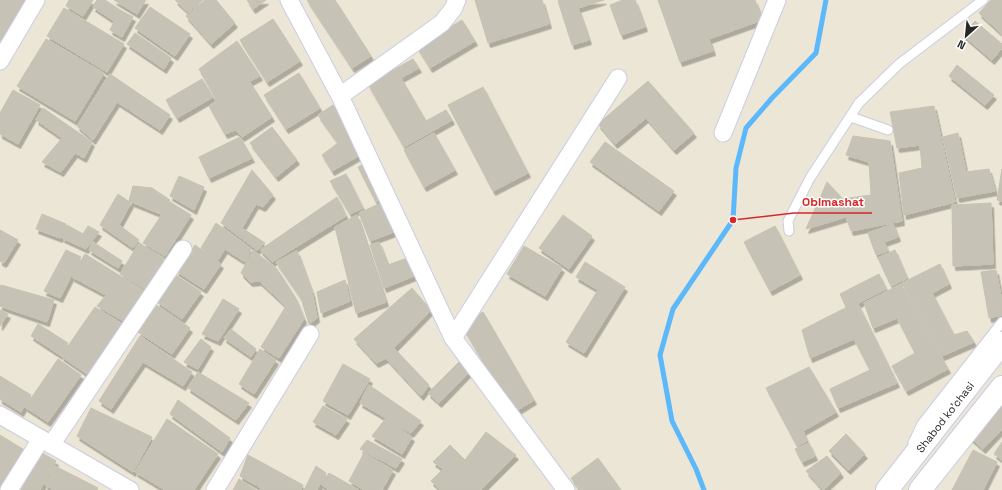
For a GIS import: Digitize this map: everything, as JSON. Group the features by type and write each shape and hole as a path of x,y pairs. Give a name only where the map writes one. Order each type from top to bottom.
{"main road":[{"name":"Shabod ko'chasi","path":"892,484 1002,343"},
{"path":"920,490 1002,387"}],"street":[{"path":"0,61 36,0"},
{"path":"289,0 340,96 453,338 566,490"},
{"path":"340,96 442,23 453,10 457,0"},
{"path":"723,133 777,0"},
{"path":"453,338 618,78"},
{"path":"9,490 46,442 183,249"},
{"path":"215,490 310,334"},
{"path":"0,415 130,490"}],"lane":[{"path":"789,231 788,221 806,186 860,103 899,64 983,0"},
{"path":"850,117 888,130"},
{"path":"892,484 922,424 1002,322"}],"building":[{"path":"0,0 33,0 8,45 0,40"},
{"path":"69,0 93,0 83,16 66,6"},
{"path":"97,0 105,0 120,10 114,21 93,7"},
{"path":"114,0 146,0 137,14"},
{"path":"175,0 203,0 188,12"},
{"path":"205,0 216,0 235,23 211,44 186,16"},
{"path":"247,0 266,0 253,9"},
{"path":"307,0 335,0 371,56 352,68"},
{"path":"475,0 542,0 549,24 488,43"},
{"path":"604,0 578,8 589,40 572,45 558,1"},
{"path":"623,0 635,0 645,27 621,35 610,5"},
{"path":"658,0 755,0 762,20 709,39 713,51 680,62"},
{"path":"991,0 1002,0 1002,34 979,13"},
{"path":"150,7 190,34 175,56 135,28"},
{"path":"64,8 124,44 107,72 47,36"},
{"path":"120,10 133,17 122,37 110,30"},
{"path":"273,19 300,61 267,82 240,40"},
{"path":"462,20 475,41 430,68 417,47"},
{"path":"975,21 1002,44 1002,48 992,60 963,35"},
{"path":"135,33 171,58 164,69 127,44"},
{"path":"46,39 104,73 75,121 17,86"},
{"path":"237,41 260,76 216,99 199,69"},
{"path":"413,59 419,68 401,78 426,121 446,110 452,120 404,147 368,84"},
{"path":"957,65 994,95 985,105 949,76"},
{"path":"299,73 320,108 286,129 264,95"},
{"path":"110,74 170,115 160,130 117,102 93,140 77,126"},
{"path":"202,79 213,97 177,118 166,100"},
{"path":"248,79 272,117 242,137 235,130 225,134 209,106"},
{"path":"648,81 694,133 674,150 646,118 615,144 598,124"},
{"path":"483,87 528,173 493,191 448,105"},
{"path":"13,90 40,105 18,144 0,134 0,113"},
{"path":"333,105 367,151 332,171 322,155 338,143 318,115"},
{"path":"934,106 955,202 904,215 899,173 922,168 920,145 897,148 890,112"},
{"path":"43,108 92,142 84,158 75,153 61,172 42,162 62,138 36,120"},
{"path":"272,127 297,160 276,177 250,143"},
{"path":"434,133 455,170 424,187 404,150"},
{"path":"958,133 966,172 989,169 995,191 957,198 943,137"},
{"path":"853,136 890,141 902,221 851,231 846,217 806,229 827,182 843,199 871,195 869,162 846,155"},
{"path":"240,137 252,158 209,178 199,157"},
{"path":"605,142 674,191 659,211 590,162"},
{"path":"370,161 392,195 376,202 358,167"},
{"path":"1002,169 1002,201 997,200"},
{"path":"252,170 273,195 263,207 256,204 242,228 265,243 257,250 221,223"},
{"path":"346,174 363,208 350,214 330,181"},
{"path":"179,176 204,187 194,210 170,196"},
{"path":"133,186 152,188 170,200 161,214 129,201"},
{"path":"118,194 131,203 119,225 139,240 133,248 100,225"},
{"path":"337,197 346,216 272,262 260,250"},
{"path":"392,198 407,227 370,241 359,213"},
{"path":"170,202 191,215 165,256 143,243"},
{"path":"991,203 993,264 953,266 952,205"},
{"path":"42,214 66,224 60,238 36,229"},
{"path":"357,215 386,302 356,313 335,227"},
{"path":"563,215 592,236 569,269 539,248"},
{"path":"216,223 251,249 245,262 225,249 218,260 201,248"},
{"path":"893,224 898,237 884,242 888,251 876,255 868,233"},
{"path":"67,225 83,234 88,226 99,232 86,249 62,238"},
{"path":"775,226 800,275 770,291 744,242"},
{"path":"0,230 18,240 4,263 0,261"},
{"path":"93,242 122,261 118,268 89,250"},
{"path":"379,242 388,265 418,254 424,272 384,288 370,245"},
{"path":"139,243 164,258 147,290 120,274"},
{"path":"195,245 221,264 204,289 176,271"},
{"path":"524,246 562,268 545,296 507,274"},
{"path":"66,250 81,257 60,298 44,291"},
{"path":"253,250 277,269 295,297 304,319 279,358 261,347 286,306 259,281 250,282 241,273"},
{"path":"895,250 907,278 891,286 878,258"},
{"path":"297,251 312,292 317,318 309,324 301,298 276,262"},
{"path":"85,254 146,292 127,323 97,306 106,295 72,277"},
{"path":"585,262 625,287 584,353 566,342 598,290 576,277"},
{"path":"940,264 949,284 932,293 954,335 967,331 974,342 942,356 902,283"},
{"path":"996,270 1002,302 1002,315 989,318 981,272"},
{"path":"174,274 201,292 182,319 157,302"},
{"path":"879,274 886,289 847,309 840,294"},
{"path":"345,280 350,301 321,313 317,292"},
{"path":"901,284 948,369 906,391 892,366 915,353 897,318 873,328 864,303"},
{"path":"1,285 54,300 47,322 0,306"},
{"path":"412,288 431,310 394,348 429,385 421,396 386,358 376,363 354,339"},
{"path":"223,299 239,309 218,341 202,334"},
{"path":"857,302 897,383 838,408 830,389 870,370 854,339 810,358 802,330"},
{"path":"156,305 190,328 172,354 138,332"},
{"path":"95,307 124,325 87,374 61,356"},
{"path":"0,310 8,314 0,326"},
{"path":"483,312 534,400 513,413 461,324"},
{"path":"38,324 68,343 60,355 31,336"},
{"path":"231,329 256,349 251,357 224,338"},
{"path":"140,336 192,372 183,386 143,362 111,409 99,401"},
{"path":"201,339 211,347 198,369 184,362"},
{"path":"260,349 276,360 254,394 239,384"},
{"path":"58,359 81,375 48,422 25,407"},
{"path":"459,362 471,370 439,403 428,393"},
{"path":"343,364 370,379 348,415 323,401"},
{"path":"809,367 836,412 803,431 807,441 797,446 766,388"},
{"path":"198,372 249,403 236,420 188,388"},
{"path":"0,376 31,395 21,412 0,399"},
{"path":"369,385 421,421 411,433 360,403"},
{"path":"1002,395 1002,429 983,449 966,434"},
{"path":"178,400 230,438 222,452 170,414"},
{"path":"323,406 347,419 336,435 313,422"},
{"path":"91,408 152,437 133,472 77,436"},
{"path":"386,418 412,437 402,454 372,436"},
{"path":"167,419 218,454 194,490 165,490 135,472"},
{"path":"486,432 516,455 481,490 441,490 431,481 443,469 433,462 450,445 465,460"},
{"path":"846,434 865,454 848,470 829,451"},
{"path":"0,435 26,451 4,490 0,490"},
{"path":"367,440 402,459 396,468 360,449"},
{"path":"1002,442 1002,460 994,454"},
{"path":"809,443 815,456 802,462 795,449"},
{"path":"973,450 997,462 983,490 952,490"},
{"path":"42,453 56,461 40,490 21,490"},
{"path":"364,453 393,470 382,490 364,490 349,481"},
{"path":"248,455 303,485 301,490 260,490 261,488 240,476"},
{"path":"827,456 841,473 823,490 806,471"},
{"path":"598,458 621,490 580,490 571,478"},
{"path":"55,466 98,488 97,490 54,490 45,485"},
{"path":"316,466 326,473 317,490 304,490"},
{"path":"329,473 359,490 329,490 321,484"},
{"path":"239,479 256,490 233,490"}],"waterway":[{"path":"704,490 696,469 672,421 660,355 673,309 733,220 736,168 746,128 772,98 816,53 826,0"}],"place":[{"name":"Obimashat","path":"733,220"}]}
